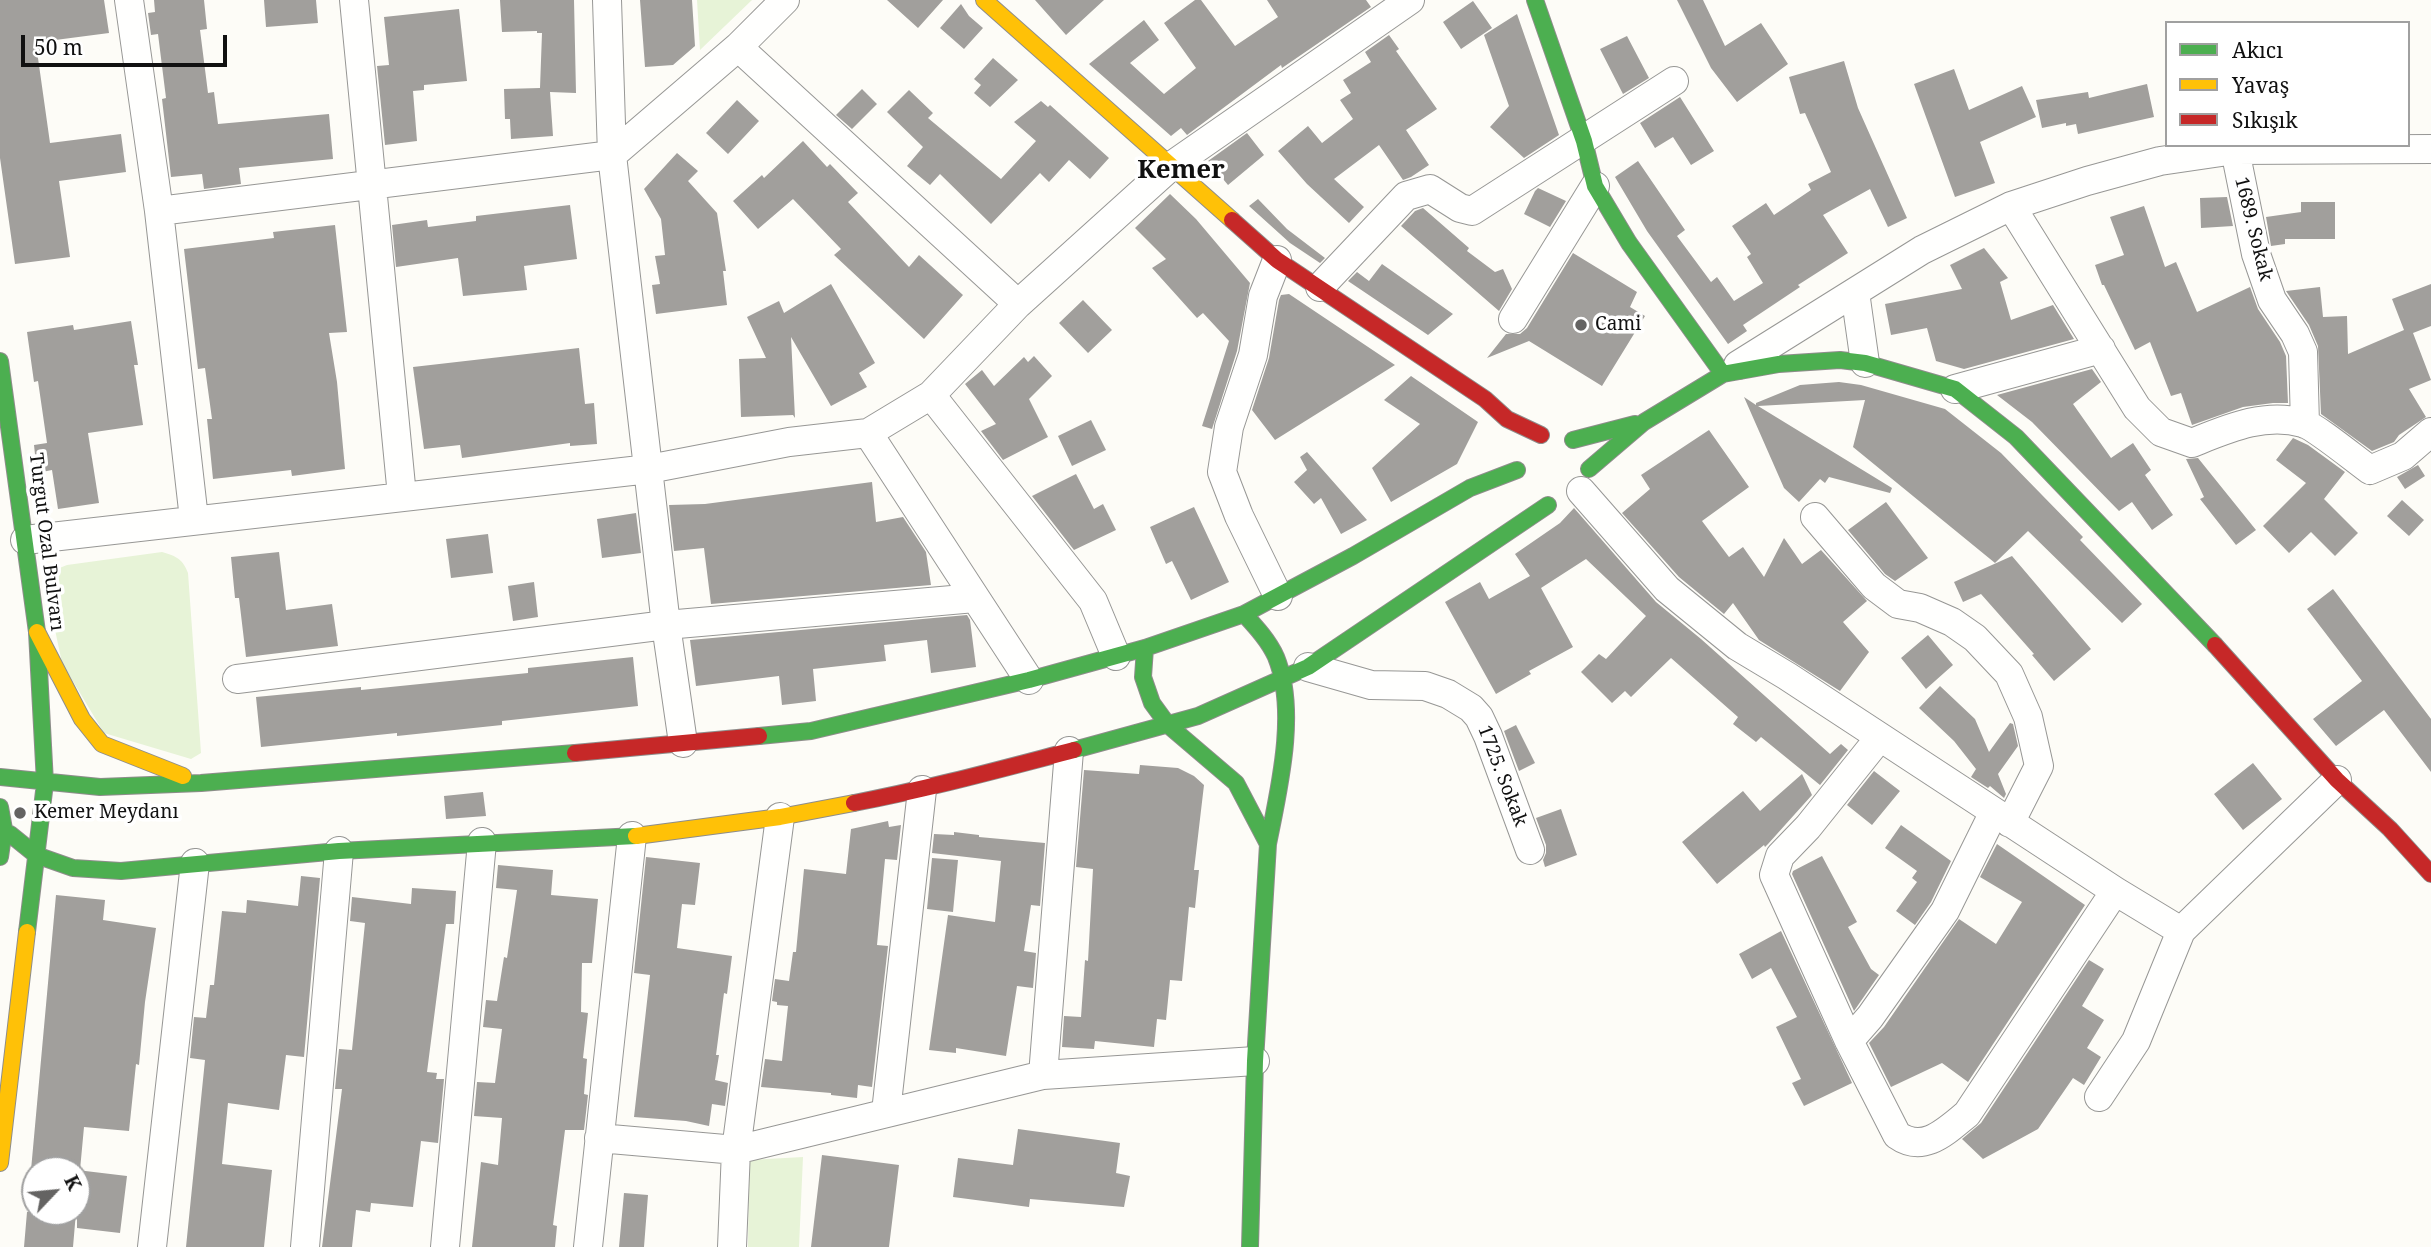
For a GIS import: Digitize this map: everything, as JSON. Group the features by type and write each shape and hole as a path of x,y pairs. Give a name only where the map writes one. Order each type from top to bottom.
{"main road":[{"path":"984,0 1277,260 1485,399 1507,419 1558,435 1587,458 1570,494"},
{"path":"1535,0 1584,141 1595,186 1629,243 1723,374"},
{"path":"2,828 36,855 73,868 121,871 340,851 632,836 779,817 922,790 1198,716 1283,680 1308,667 1570,494 1644,422 1723,374 1780,364 1840,360 1865,363 1955,389 2016,437 2176,602 2337,780 2390,829 2431,874"},
{"name":"Turgut Ozal Bulvarı","path":"0,361 37,632 45,783 0,1163"},
{"path":"1507,419 1520,466 1536,501 1570,494"},
{"path":"0,777 100,787 201,783 503,760 811,732 1030,680 1145,648 1244,614 1353,556 1470,488 1520,466 1558,435 1644,422"},
{"path":"1244,614 1265,637 1277,658 1283,680 1284,735 1268,844 1255,1061 1250,1247"},
{"path":"37,632 82,719 102,744 201,783"},
{"path":"1145,648 1143,677 1152,703 1168,725 1236,783 1268,844"},
{"path":"0,807 0,857"}],"street":[{"path":"129,0 159,211 194,519"},
{"path":"354,0 402,496"},
{"path":"607,0 612,155 666,625 683,743"},
{"path":"159,211 612,155 738,47 785,0"},
{"path":"25,540 649,469 789,442 868,433 930,395 1018,303 1171,166 1397,4"},
{"path":"738,47 1018,303"},
{"path":"1320,287 1406,196 1430,189 1460,208 1472,211 1674,81"},
{"path":"1723,374 1922,250 2011,206 2087,181 2161,161 2235,150 2431,149"},
{"name":"1689. Sokak","path":"2235,150 2256,254 2272,300 2295,334 2303,352 2305,424"},
{"path":"1513,319 1595,186"},
{"path":"2011,206 2137,408 2161,432 2192,443 2241,424 2274,420 2305,424 2370,471 2403,456 2431,432"},
{"path":"1277,260 1263,296 1253,355 1229,427 1222,472 1239,516 1278,596"},
{"path":"1855,292 1865,363"},
{"path":"1955,389 2101,349"},
{"path":"930,395 1093,601 1116,656"},
{"path":"868,433 1030,680"},
{"path":"1570,494 1667,589 1727,638 2180,931"},
{"path":"1815,517 1874,586 1898,604 1920,608 1952,622 1975,638 2009,674 2028,717 2039,766 2002,817 1945,911 1870,1017 1849,1041"},
{"path":"237,679 666,625 975,598"},
{"name":"1725. Sokak","path":"1308,667 1371,685 1425,687 1448,694 1471,708 1479,717 1488,736 1530,850"},
{"path":"1880,737 1808,827 1780,856 1773,875 1849,1041 1897,1135 1908,1142 1924,1142 1944,1133 1967,1114 2115,891"},
{"path":"1043,1075 1069,751"},
{"path":"2099,1097 2136,1041 2180,931 2337,780"},
{"path":"886,1112 922,790"},
{"path":"732,1247 736,1150 779,817"},
{"path":"589,1247 632,836"},
{"path":"445,1247 482,842"},
{"path":"305,1247 340,851"},
{"path":"152,1247 195,863"},
{"path":"599,1138 736,1150 1043,1075 1255,1061"}],"green space":[{"path":"697,0 752,0 700,50"},
{"path":"162,552 178,559 188,573 201,753 191,759 104,733 62,663 46,587 52,571 67,565"},
{"path":"803,1157 799,1247 748,1247 749,1160"}],"building":[{"path":"0,0 104,0 109,33 40,42 41,51 37,51 50,143 121,134 126,172 59,181 70,257 15,264 0,158"},
{"path":"154,0 204,0 207,29 200,30 208,93 214,92 218,124 329,114 333,159 239,168 241,184 204,189 202,174 171,177 162,99 166,98 158,34 151,35 148,13 155,12"},
{"path":"264,0 316,0 318,23 266,27"},
{"path":"500,0 574,0 576,93 550,92 553,136 511,139 510,119 505,119 504,89 540,88 542,33 502,32"},
{"path":"640,0 692,0 695,46 673,65 645,67"},
{"path":"887,0 943,0 918,28"},
{"path":"1035,0 1104,0 1066,35"},
{"path":"1195,0 1201,0 1235,46 1278,17 1267,0 1366,0 1371,7 1282,68 1281,65 1187,135 1181,128 1171,136 1089,64 1144,20 1159,40 1130,63 1164,94 1196,68 1164,23"},
{"path":"1677,0 1703,0 1725,46 1761,23 1788,64 1737,102 1711,68"},
{"path":"1473,1 1492,28 1461,49 1443,22"},
{"path":"961,4 969,16 983,28 964,49 940,28"},
{"path":"459,9 467,81 424,85 424,90 413,91 417,141 385,145 377,66 389,65 384,17"},
{"path":"1517,14 1559,135 1524,158 1490,127 1509,106 1484,35"},
{"path":"1389,35 1399,49 1396,51 1437,109 1406,130 1429,165 1403,180 1379,145 1334,179 1364,207 1349,223 1307,184 1278,151 1308,126 1322,143 1353,119 1340,100 1351,93 1343,80 1371,62 1365,52"},
{"path":"1627,36 1649,78 1623,94 1600,49"},
{"path":"993,58 1018,80 990,107 974,93 981,85 974,79"},
{"path":"1844,61 1858,108 1907,218 1888,227 1870,189 1823,215 1848,253 1743,325 1747,331 1728,344 1647,231 1615,177 1638,161 1685,230 1677,236 1711,282 1717,277 1734,301 1763,283 1747,257 1751,254 1732,226 1766,203 1774,215 1811,190 1808,184 1831,172 1805,113 1800,114 1789,77"},
{"path":"1954,69 1969,110 2022,86 2036,117 1980,142 1995,183 1955,197 1914,84"},
{"path":"2147,84 2154,117 2078,134 2076,124 2066,126 2066,123 2042,128 2036,100 2088,92 2089,98"},
{"path":"862,89 877,104 852,129 836,115"},
{"path":"909,90 933,113 928,118 1001,179 1036,141 1014,122 1041,101 1048,107 1050,105 1109,158 1090,179 1069,160 1049,182 1040,173 991,224 940,174 930,185 907,166 923,147 887,112"},
{"path":"1680,97 1714,151 1691,165 1673,137 1655,148 1640,123"},
{"path":"737,100 759,121 728,154 706,133"},
{"path":"1247,133 1264,155 1228,185 1208,161"},
{"path":"803,141 827,167 830,164 858,193 848,202 909,267 919,255 963,295 924,339 834,255 841,249 793,199 758,229 733,201 762,175 764,178"},
{"path":"677,153 698,171 688,181 717,213 726,271 723,271 727,305 656,314 652,285 660,284 655,256 665,255 661,219 644,189"},
{"path":"1538,188 1566,201 1550,227 1524,214"},
{"path":"1170,194 1196,219 1250,283 1237,351 1212,429 1202,426 1229,341 1203,313 1197,318 1152,268 1166,259 1135,228"},
{"path":"2227,197 2233,226 2201,228 2200,198"},
{"path":"1258,199 1287,229 1325,258 1320,263 1290,243 1249,206"},
{"path":"2301,202 2335,202 2335,239 2285,239 2285,244 2271,246 2266,217 2301,212"},
{"path":"570,205 577,259 524,266 527,290 463,296 458,258 396,267 392,225 427,220 428,227 476,221 476,216"},
{"path":"2144,206 2165,267 2176,262 2197,312 2250,287 2258,309 2286,356 2288,403 2243,407 2192,425 2181,393 2171,396 2150,342 2135,350 2102,285 2095,265 2124,255 2110,217"},
{"path":"1423,208 1469,248 1467,251 1495,272 1503,269 1512,289 1499,311 1401,226 1415,211"},
{"path":"335,225 347,332 329,333 337,382 345,469 292,476 291,470 213,479 207,419 212,419 205,368 198,369 184,249 274,238 273,232"},
{"path":"1984,248 2008,278 2000,282 2011,320 2053,305 2074,339 1964,369 1936,361 1927,328 1891,335 1885,304 1962,289 1950,265"},
{"name":"Cami","path":"1573,253 1637,292 1630,307 1645,316 1602,386 1529,341 1487,358 1506,334 1520,334 1527,328"},
{"path":"1382,264 1453,314 1428,335 1348,281 1357,272 1369,281"},
{"path":"831,284 875,363 859,373 867,387 831,406 791,337 795,418 793,415 741,417 739,359 766,358 747,317 779,301 784,313"},
{"path":"2431,284 2431,326 2413,333 2431,380 2409,389 2426,417 2399,435 2394,442 2372,451 2321,414 2318,346 2309,325 2286,291 2320,287 2323,317 2347,316 2348,354 2404,330 2392,299"},
{"path":"1289,294 1395,365 1275,440 1252,410 1269,358 1279,300 1281,295"},
{"path":"1083,300 1112,330 1088,353 1059,323"},
{"path":"131,321 143,425 88,433 99,503 58,509 52,470 37,473 34,445 47,443 38,381 34,382 27,332 73,325 74,330"},
{"path":"579,348 585,404 594,403 597,444 570,446 570,443 462,458 460,445 424,449 413,367"},
{"path":"1034,356 1052,376 1029,399 1048,437 1003,460 981,431 996,424 965,384 982,370 994,386 1024,357 1028,362"},
{"path":"2092,369 2101,382 2073,404 2111,458 2133,443 2151,470 2145,475 2173,515 2152,530 2132,502 2119,511 2032,422 1997,395"},
{"path":"1411,376 1478,422 1457,464 1391,502 1372,468 1420,424 1384,400"},
{"path":"1839,382 1861,385 1945,409 2001,453 2083,537 2080,540 2142,604 2122,623 2028,531 1995,563 1853,447 1865,400 1758,406 1892,488 1890,493 1829,477 1825,483 1820,479 1799,502 1784,488 1744,397 1756,405 1800,385"},
{"path":"1091,420 1106,450 1072,466 1058,436"},
{"path":"1709,430 1749,487 1702,521 1729,557 1743,547 1764,577 1784,538 1802,564 1821,550 1867,601 1843,622 1869,652 1840,691 1759,640 1733,603 1724,614 1679,577 1622,513 1650,489 1641,475"},
{"path":"2293,438 2308,445 2345,472 2324,499 2358,533 2335,556 2311,532 2289,553 2263,526 2306,483 2276,460"},
{"path":"1307,452 1367,520 1341,534 1321,498 1314,504 1294,482 1307,470 1300,457"},
{"path":"2198,458 2256,530 2236,545 2200,499 2204,497 2186,459"},
{"path":"2418,465 2425,476 2405,489 2397,477"},
{"path":"1076,474 1094,509 1103,504 1116,530 1074,550 1032,496"},
{"path":"872,482 876,522 903,517 926,552 931,585 711,604 704,548 674,551 669,505 705,504"},
{"path":"2402,500 2424,520 2409,536 2387,516"},
{"path":"1886,502 1928,558 1895,581 1885,574 1848,530"},
{"path":"1194,507 1229,582 1191,600 1172,561 1166,564 1150,527"},
{"path":"1574,508 1656,602 1830,754 1841,744 1848,750 1820,785 1761,737 1756,742 1733,724 1738,717 1671,658 1631,697 1625,691 1612,703 1581,672 1599,654 1606,659 1646,616 1586,559 1541,588 1573,647 1529,671 1531,674 1496,694 1445,602 1480,582 1489,599 1530,576 1515,554 1560,523"},
{"path":"636,513 641,553 602,558 597,519"},
{"path":"488,534 493,573 451,578 446,539"},
{"path":"279,552 286,610 332,604 338,646 246,657 239,598 235,598 231,557"},
{"path":"2012,556 2091,649 2054,681 1981,594 1963,602 1954,582"},
{"path":"534,582 538,617 513,621 508,586"},
{"path":"2333,589 2431,719 2431,772 2384,710 2336,746 2313,719 2362,681 2307,609"},
{"path":"967,615 970,620 976,667 931,673 927,640 884,645 886,661 813,669 816,701 782,705 779,676 696,686 690,640"},
{"path":"1928,635 1953,665 1926,689 1901,658"},
{"path":"633,657 638,706 502,721 502,725 261,747 256,697 361,687 361,690 528,673 528,668"},
{"path":"1940,686 1975,719 1989,752 2010,723 2013,724 2018,746 1998,774 2006,794 2004,798 1990,786 1988,788 1971,777 1976,769 1954,741 1919,708"},
{"path":"1516,725 1535,763 1519,771 1504,731"},
{"path":"2253,763 2282,799 2243,830 2214,794"},
{"path":"1140,765 1178,768 1204,785 1194,870 1199,870 1195,908 1189,907 1182,981 1170,980 1166,1020 1157,1019 1154,1047 1095,1041 1094,1049 1062,1047 1064,1016 1081,1017 1085,960 1088,961 1093,869 1076,867 1084,770 1139,774"},
{"path":"1874,771 1900,791 1872,825 1847,805"},
{"path":"1802,774 1812,795 1765,847 1764,845 1717,884 1682,842 1743,791 1760,811"},
{"path":"483,792 486,816 446,819 444,796"},
{"path":"1561,809 1577,855 1545,867 1543,860 1546,845 1536,818"},
{"path":"888,821 889,827 901,825 897,860 885,859 877,945 888,946 872,1087 858,1085 857,1098 761,1087 765,1059 782,1061 788,1006 777,1005 777,1002 772,1001 775,979 789,981 793,952 796,952 804,869 846,874 851,829"},
{"path":"1901,825 1951,861 1931,902 1915,925 1896,911 1917,882 1912,878 1917,871 1885,848"},
{"path":"954,832 1045,843 1040,906 1031,905 1024,951 1036,953 1033,988 1017,986 1006,1056 956,1048 956,1053 929,1050 948,915 995,922 1001,861 932,853 934,834 954,835"},
{"path":"1997,844 2085,905 1968,1082 1942,1063 1891,1087 1869,1043 1884,1027 1959,919 1996,944 2022,902 1980,877"},
{"path":"1822,856 1857,922 1848,927 1871,969 1879,975 1854,1011 1792,874"},
{"path":"646,857 700,863 695,905 682,904 677,948 732,956 716,1055 719,1055 715,1080 728,1083 725,1106 712,1104 709,1126 686,1121 634,1117 650,975 634,973"},
{"path":"932,858 958,860 953,912 927,909"},
{"path":"498,865 553,870 551,895 598,899 592,963 582,963 581,1012 588,1013 583,1058 587,1059 584,1094 588,1095 584,1130 565,1130 553,1225 557,1226 555,1247 472,1247 481,1162 498,1165 502,1118 474,1116 477,1082 495,1083 502,1029 483,1027 486,1000 497,1001 504,957 507,958 517,890 496,888"},
{"path":"301,876 320,878 304,1057 286,1055 279,1110 228,1103 222,1164 272,1170 264,1247 186,1247 205,1060 190,1058 194,1017 206,1018 210,985 214,985 222,911 246,913 247,900 298,906"},
{"path":"412,888 456,891 454,924 446,924 427,1072 437,1073 436,1079 444,1079 438,1143 421,1141 413,1207 371,1203 370,1212 356,1210 352,1247 322,1247 342,1089 335,1089 339,1049 352,1050 365,923 350,921 352,897 411,904"},
{"path":"56,895 105,900 103,920 156,928 129,1131 84,1127 81,1156 32,1156"},
{"path":"1781,931 1852,1083 1804,1106 1792,1083 1801,1079 1776,1027 1797,1017 1771,968 1752,979 1739,954"},
{"path":"2089,960 2104,969 2082,1006 2104,1020 2087,1048 2101,1057 2084,1085 2073,1078 2038,1129 1983,1159 1962,1139 1981,1123"},
{"path":"1018,1129 1120,1143 1116,1173 1130,1176 1124,1207 1030,1199 1029,1207 953,1197 958,1158 1013,1165"},
{"path":"822,1155 899,1165 889,1247 811,1247"},
{"path":"91,1172 127,1176 120,1233 77,1228 91,1226"},
{"path":"624,1193 648,1195 644,1247 619,1247"},
{"path":"26,1226 75,1226 73,1247 24,1247"}],"traffic: fast":[{"path":"1535,0 1584,141 1595,186 1629,243 1723,374"},
{"path":"1589,469 1644,422 1723,374 1779,364 1840,360 1865,363 1955,389 2016,437 2215,645"},
{"path":"0,361 37,632 45,783 27,932"},
{"path":"1573,440 1635,424"},
{"path":"759,736 811,731 1029,680 1145,648 1244,614 1353,556 1470,488 1517,470"},
{"path":"1074,750 1198,716 1308,667 1548,505"},
{"path":"1145,648 1143,677 1152,703 1168,725 1236,783 1268,844 1284,750 1286,701 1276,657 1258,629 1244,614"},
{"path":"0,777 100,787 201,783 575,753"},
{"path":"0,807 4,829 0,857"},
{"path":"10,834 36,855 73,868 121,871 339,851 636,836"},
{"path":"1250,1247 1255,1061 1268,844"}],"traffic: slow":[{"path":"984,0 1232,220"},
{"path":"37,632 82,719 102,744 183,776"},
{"path":"636,836 780,817 854,803"},
{"path":"0,1163 27,932"}],"traffic: jam":[{"path":"1232,220 1277,260 1485,399 1507,419 1541,435"},
{"path":"2215,645 2337,780 2390,829 2431,874"},
{"path":"575,753 759,736"},
{"path":"854,803 1074,750"}],"place":[{"name":"Cami","path":"1581,325"},
{"name":"Kemer Meydanı","path":"20,813"}],"district":[{"name":"Kemer","path":"1181,171"}]}
